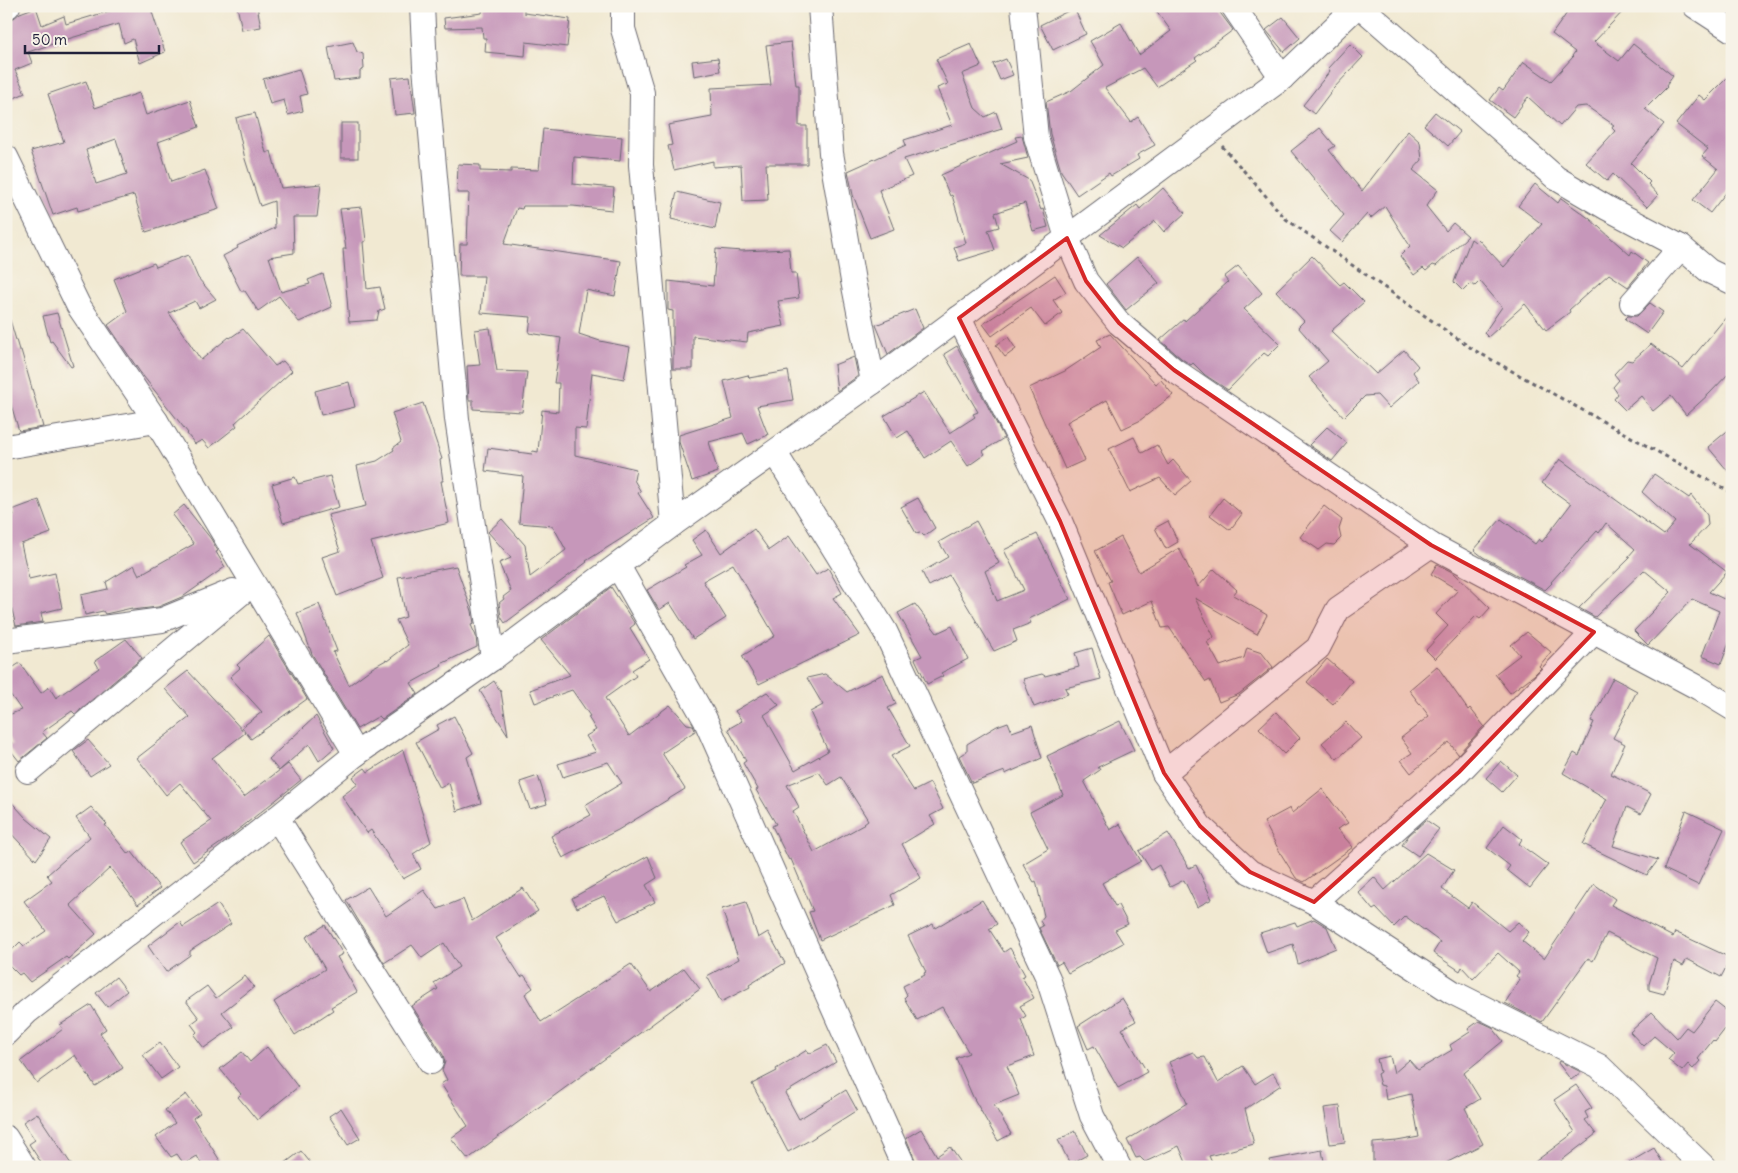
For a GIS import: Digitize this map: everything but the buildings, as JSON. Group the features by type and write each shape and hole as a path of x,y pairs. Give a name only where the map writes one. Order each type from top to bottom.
{"street":[{"path":"422,6 424,66 457,419 493,658"},
{"path":"623,6 624,29 642,93 641,165 674,524"},
{"path":"820,6 830,153 852,281 874,382"},
{"path":"1023,6 1036,137 1067,238 1086,281 1119,323 1174,370 1431,545 1699,688 1732,708"},
{"path":"1233,6 1282,78"},
{"path":"6,1033 27,1012 277,818 356,754 493,658 674,524 874,382 1282,78 1359,6 1556,178 1607,208 1681,247 1709,271 1732,282"},
{"path":"1695,6 1732,30"},
{"path":"6,157 78,305 156,421 356,754"},
{"path":"1632,303 1681,247"},
{"path":"959,318 1060,521 1164,772 1200,826 1250,872 1314,902 1452,992 1599,1066 1704,1167"},
{"path":"6,447 156,421"},
{"path":"775,453 885,631 1048,978 1092,1116 1119,1167"},
{"path":"1164,772 1318,648 1338,609 1431,545"},
{"path":"618,566 705,719 904,1167"},
{"path":"6,641 162,620 253,582"},
{"path":"28,772 253,582"},
{"path":"1314,902 1459,772 1594,632"},
{"path":"277,818 431,1062"},
{"path":"6,1138 24,1167"}],"path":[{"path":"1210,132 1286,219 1474,350 1732,493"}],"highlighted area":[{"path":"1067,238 1086,281 1119,323 1174,370 1431,545 1594,632 1459,772 1314,902 1250,872 1200,826 1164,773 1060,521 959,318"}]}
